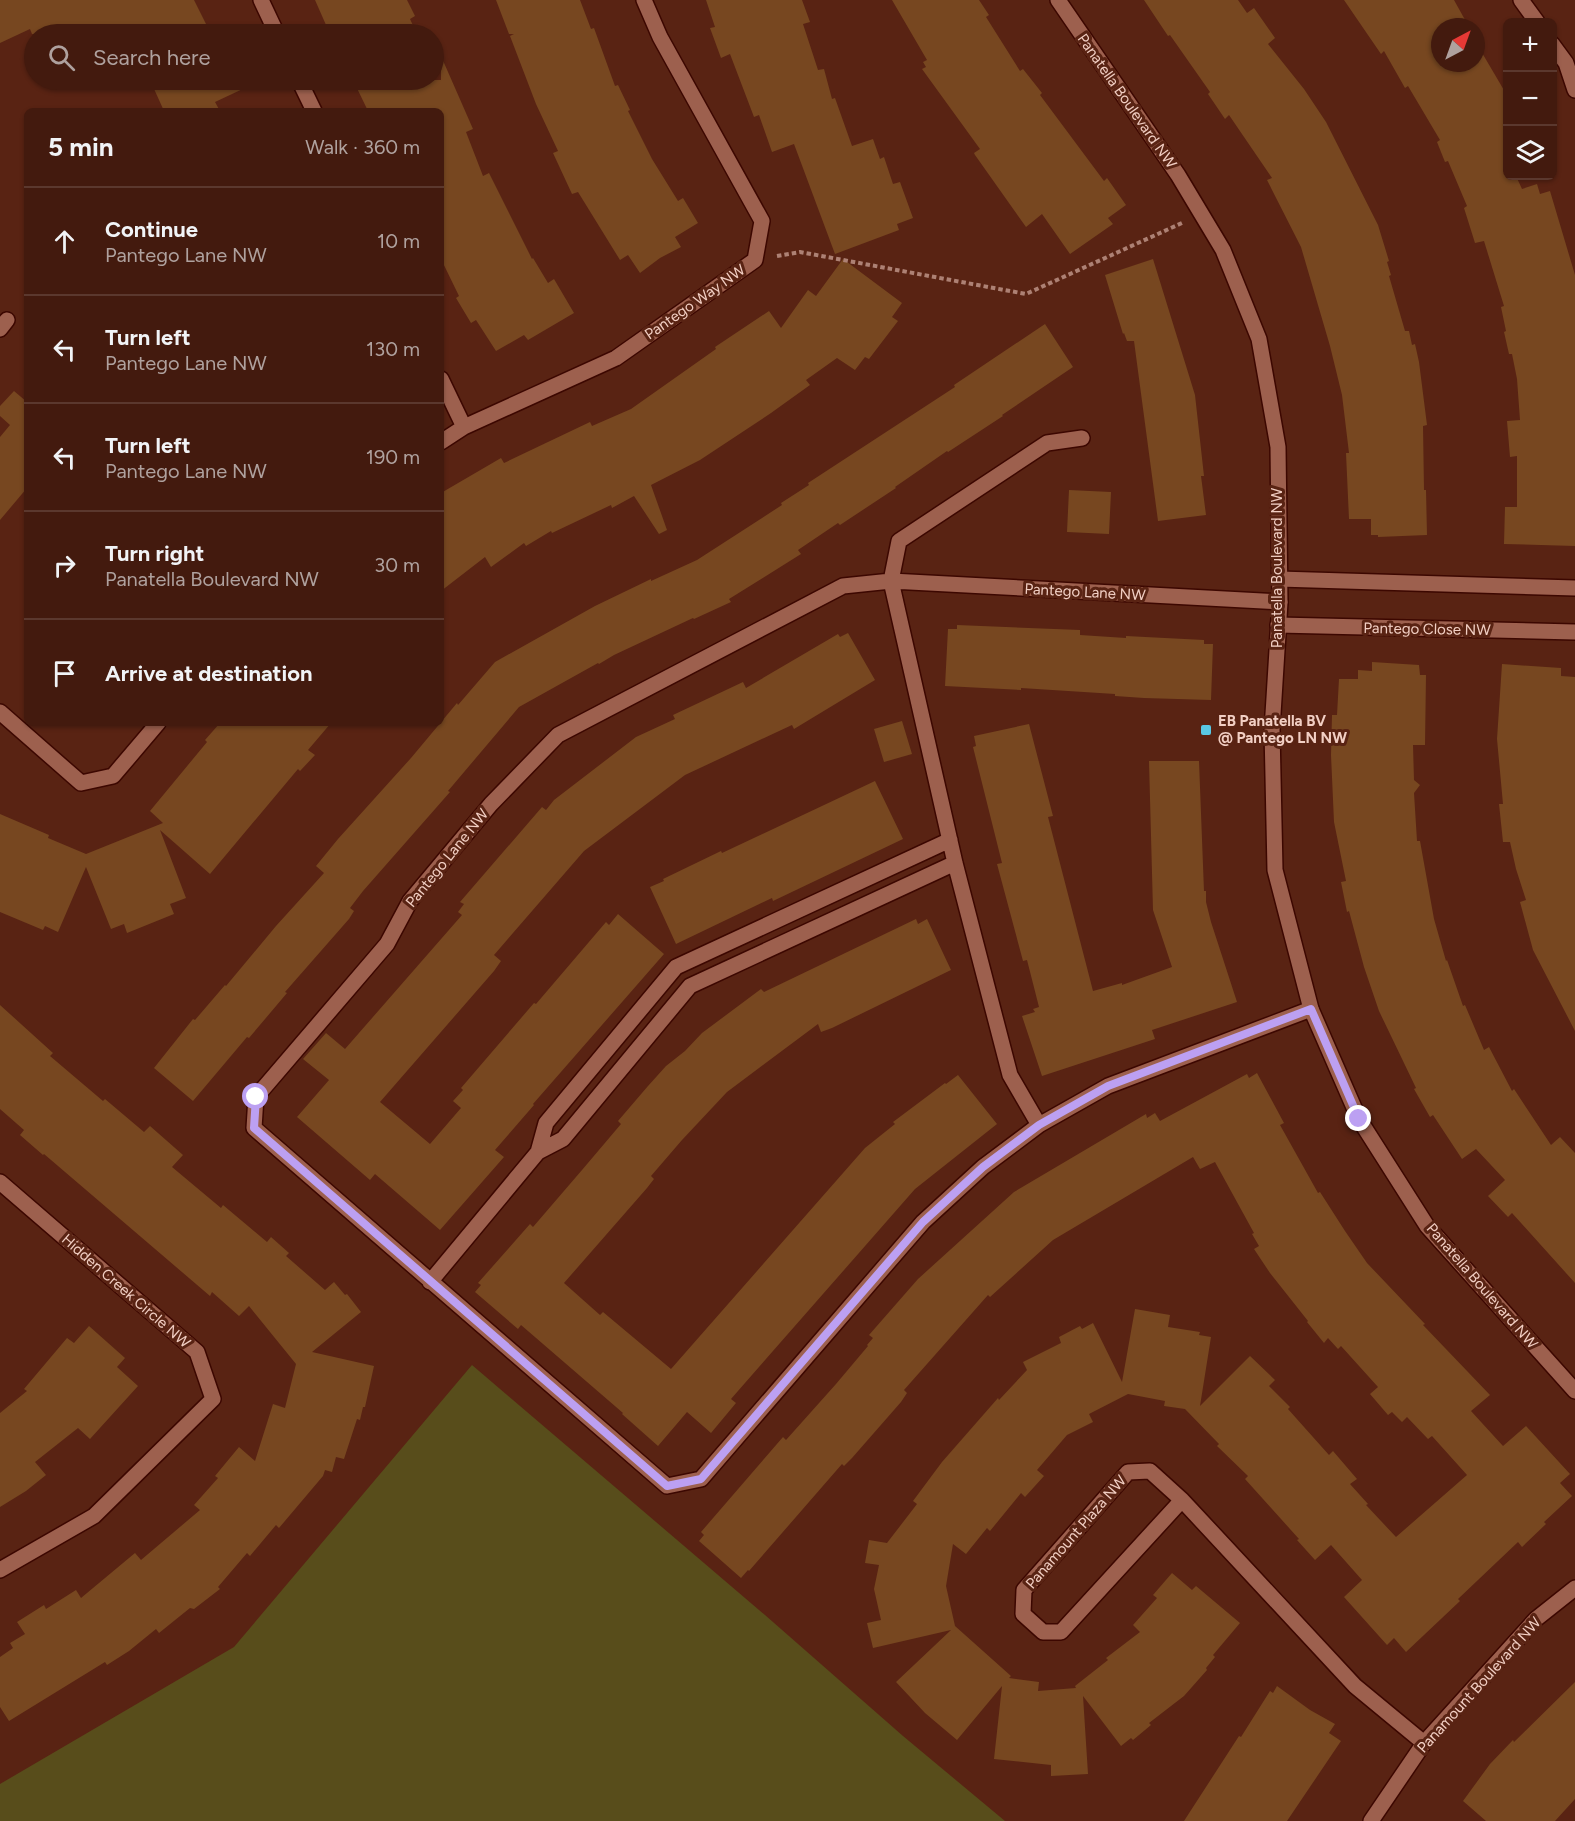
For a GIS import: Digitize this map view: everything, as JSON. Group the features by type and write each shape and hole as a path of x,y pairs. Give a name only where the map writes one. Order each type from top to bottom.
{"street":[{"path":"261,0 272,24"},
{"name":"Pantego Way NW","path":"444,440 464,427 616,358 755,260 762,221 660,38 644,0"},
{"name":"Panatella Boulevard NW","path":"1058,0 1178,175 1223,250 1259,339 1278,447 1280,602 1272,730 1275,870 1311,1009 1359,1119 1427,1226 1575,1391"},
{"path":"1521,0 1534,18"},
{"path":"1557,49 1570,60 1575,90"},
{"path":"304,90 313,108"},
{"path":"444,385 464,427"},
{"path":"1039,1125 1010,1075 955,862 891,581 899,541 1047,443 1082,438"},
{"path":"1279,579 1575,588"},
{"name":"Pantego Lane NW","path":"1280,602 891,581 843,586 558,735 491,804 410,901 387,945 256,1097 254,1128 667,1486 701,1479 923,1222 983,1167 1039,1125 1108,1086 1311,1009"},
{"name":"Pantego Close NW","path":"1278,625 1575,632"},
{"path":"0,712 81,783 113,776 155,726"},
{"path":"538,1152 546,1123 676,967 950,840"},
{"path":"430,1282 538,1152 563,1139 690,986 955,862"},
{"name":"Hidden Creek Circle NW","path":"0,1182 197,1352 213,1399 94,1516 0,1570"},
{"name":"Panamount Plaza NW","path":"1182,1500 1061,1632 1043,1632 1023,1614 1024,1590 1128,1472 1150,1470 1182,1500 1355,1686 1424,1743"},
{"name":"Panamount Boulevard NW","path":"1371,1821 1424,1743 1536,1619 1575,1588"}],"path":[{"path":"755,260 800,252 1026,294 1201,213"}],"shaded area":[{"path":"472,1365 1005,1821 0,1821 0,1784 234,1647"}],"building":[{"path":"0,0 194,0 206,24 24,24 24,32 0,43"},
{"path":"315,0 407,0 415,16 410,19 412,24 326,24"},
{"path":"496,0 580,0 591,29 594,28 615,86 618,85 652,159 678,201 683,198 698,223 675,237 681,247 660,258 640,273 628,255 620,260 578,192 572,194 553,153 558,151 536,104 510,36 514,34 509,34"},
{"path":"706,0 802,0 810,22 803,24 818,70 824,69 832,99 835,98 852,146 873,139 880,159 884,157 893,184 900,182 913,218 897,224 899,230 835,254 794,144 772,152 759,115 754,117 730,54 721,58 710,28 715,27"},
{"path":"892,0 979,0 989,15 986,17 1020,71 1023,69 1042,93 1040,95 1104,181 1107,178 1126,205 1108,218 1113,224 1070,254 1042,214 1026,227 975,155 974,153 980,149 922,69 926,67 923,62 927,60"},
{"path":"1144,0 1238,0 1247,13 1254,8 1275,38 1268,44 1304,89 1326,122 1378,225 1389,261 1387,262 1391,275 1389,276 1405,331 1409,331 1412,345 1415,344 1427,425 1423,426 1427,535 1378,537 1378,535 1371,535 1371,519 1349,519 1346,453 1349,453 1342,395 1301,247 1267,180 1272,178 1229,115 1225,119 1208,94 1210,92"},
{"path":"1344,0 1454,0 1464,18 1431,18 1431,72 1485,72 1485,58 1503,88 1503,180 1518,180 1522,189 1537,184 1540,194 1550,191 1575,275 1575,546 1504,544 1505,507 1517,507 1517,456 1510,457 1507,421 1520,420 1517,379 1512,354 1509,354 1504,332 1506,331 1501,307 1504,306 1484,241 1475,243 1464,208 1467,206 1448,161 1445,162 1437,142 1440,140 1408,86 1405,88 1384,51 1381,54"},
{"path":"444,63 473,129 466,132 483,176 489,173 532,259 548,283 554,279 574,313 528,340 524,335 496,351 476,320 471,323 456,298 459,296 444,265 444,108 367,108 358,90 444,90"},
{"path":"155,90 241,90 215,102 218,108 163,108"},
{"path":"843,259 902,303 892,317 898,321 869,359 865,357 855,370 837,358 806,380 810,385 771,413 700,460 651,485 667,530 659,534 634,496 612,508 611,505 552,533 551,531 526,546 524,543 491,567 485,557 444,589 444,491 501,458 504,463 590,422 592,426 631,409 716,349 715,347 769,311 781,328 808,290 816,296"},
{"path":"1153,259 1195,395 1206,515 1158,521 1134,341 1127,341 1123,334 1105,275"},
{"path":"1045,324 1073,367 896,488 798,550 801,554 729,599 731,602 614,655 519,707 448,791 450,792 363,891 350,908 354,911 349,919 193,1101 154,1068 193,1019 195,1020 226,986 324,873 316,866 338,839 438,726 444,726 444,719 495,662 595,606 697,560 782,505 781,503 809,485 808,483 955,387 954,385"},
{"path":"14,391 24,399 24,492 0,520 0,437 10,425 0,416 0,406"},
{"path":"1069,490 1111,492 1109,534 1067,532"},
{"path":"957,625 1080,630 1080,635 1126,638 1126,636 1204,640 1204,644 1213,644 1211,700 1144,698 1021,688 1021,690 945,686 948,629 957,629"},
{"path":"848,633 875,680 794,729 792,725 685,775 584,851 494,955 501,961 494,971 380,1102 430,1144 461,1108 453,1101 463,1090 461,1088 606,922 609,925 618,914 664,954 495,1150 504,1157 440,1230 375,1174 370,1180 297,1117 329,1080 303,1059 326,1033 345,1049 462,915 458,912 464,904 460,902 542,807 546,810 554,800 636,737 675,719 673,715 743,682 746,688 838,634 840,637"},
{"path":"1372,662 1419,665 1420,675 1426,675 1425,745 1413,745 1414,780 1420,785 1414,793 1417,841 1420,841 1434,919 1446,961 1463,1006 1465,1005 1484,1050 1489,1047 1512,1091 1514,1089 1551,1145 1560,1137 1575,1153 1575,1283 1512,1213 1508,1217 1488,1196 1505,1180 1476,1149 1462,1159 1433,1115 1430,1117 1414,1089 1416,1088 1379,1011 1364,967 1349,911 1347,912 1341,882 1346,881 1334,822 1332,715 1337,715 1339,679 1358,679 1358,670 1372,671"},
{"path":"1502,664 1561,668 1561,676 1575,677 1575,1031 1533,950 1520,902 1526,900 1510,842 1503,842 1499,804 1503,804 1497,739"},
{"path":"902,721 912,754 884,762 874,729"},
{"path":"1029,724 1053,816 1048,817 1093,991 1122,983 1122,985 1172,967 1153,910 1149,761 1199,761 1204,891 1206,891 1211,922 1237,1002 1152,1030 1155,1039 1042,1076 1022,1016 1035,1012 1033,1009 1039,1007 1027,960 1023,961 997,864 1002,863 973,747 976,746 974,736"},
{"path":"217,726 328,726 308,750 315,755 300,771 298,769 210,874 160,830 186,898 170,904 174,914 127,933 124,924 111,929 86,867 58,932 45,926 43,930 0,912 0,814 86,854 163,823 150,811 207,742 205,740"},
{"path":"875,781 903,839 676,944 650,887 721,851 722,853"},
{"path":"916,919 918,924 927,919 951,970 832,1028 821,1032 818,1024 727,1092 651,1176 654,1179 647,1188 564,1283 600,1315 603,1312 671,1369 865,1148 895,1124 893,1122 958,1075 997,1124 915,1189 731,1399 736,1403 711,1433 687,1412 658,1446 521,1325 518,1329 475,1292 481,1285 478,1283 530,1224 533,1227 621,1124 618,1121 648,1086 702,1033 761,989 764,992"},
{"path":"0,1005 53,1053 50,1056 103,1101 105,1099 144,1132 150,1126 183,1155 172,1167 221,1208 223,1205 267,1242 271,1237 289,1253 286,1256 325,1290 334,1282 345,1295 347,1294 361,1312 312,1352 374,1366 365,1407 363,1407 360,1420 357,1419 344,1459 336,1457 332,1472 325,1470 323,1476 279,1528 276,1525 250,1556 247,1553 218,1587 220,1589 194,1609 190,1608 159,1633 156,1629 107,1665 105,1662 9,1721 0,1707 0,1657 13,1648 10,1643 25,1634 17,1622 44,1605 46,1609 76,1590 81,1598 135,1553 141,1560 200,1510 194,1505 218,1478 215,1476 239,1447 255,1461 273,1404 285,1408 296,1364 249,1306 239,1316 212,1292 210,1296 20,1135 24,1130 0,1109"},
{"path":"1257,1073 1284,1123 1280,1125 1318,1193 1320,1192 1367,1263 1490,1395 1471,1411 1503,1446 1526,1426 1570,1474 1560,1483 1572,1496 1522,1547 1518,1542 1406,1652 1394,1638 1387,1645 1344,1597 1362,1580 1331,1545 1315,1560 1245,1479 1248,1476 1217,1446 1219,1444 1185,1409 1164,1406 1165,1401 1128,1394 1089,1414 1093,1422 1067,1435 1037,1470 1044,1476 1025,1497 1021,1493 990,1531 987,1528 966,1554 953,1544 946,1586 955,1626 1011,1676 1009,1678 1039,1682 1038,1691 1076,1688 1075,1686 1108,1660 1106,1658 1140,1632 1133,1625 1157,1598 1153,1595 1172,1573 1192,1590 1196,1586 1240,1623 1213,1655 1215,1657 1206,1668 1207,1670 1184,1696 1149,1723 1151,1725 1133,1740 1131,1738 1121,1746 1083,1696 1088,1774 1051,1776 1051,1765 994,1759 1002,1686 957,1740 925,1713 896,1682 951,1630 873,1648 867,1623 881,1620 874,1589 879,1565 865,1563 869,1540 887,1543 917,1504 913,1501 942,1462 998,1398 999,1400 1027,1370 1023,1362 1061,1343 1059,1337 1080,1326 1082,1329 1093,1323 1122,1382 1135,1309 1170,1315 1168,1327 1200,1332 1199,1335 1211,1337 1200,1406 1250,1356 1275,1380 1269,1386 1290,1407 1288,1409 1329,1455 1333,1451 1357,1479 1350,1484 1396,1537 1467,1475 1432,1436 1428,1439 1407,1417 1402,1422 1392,1412 1388,1415 1370,1394 1378,1387 1341,1346 1338,1349 1328,1338 1324,1343 1307,1322 1254,1249 1259,1246 1252,1234 1254,1233 1215,1162 1200,1169 1193,1157 1053,1240 990,1297 988,1295 904,1390 907,1393 901,1402 852,1458 844,1466 842,1464 741,1578 699,1541 704,1535 701,1532 783,1437 786,1440 836,1384 868,1346 873,1338 869,1335 918,1279 1014,1192 1146,1114 1147,1118 1155,1113 1160,1121 1247,1074 1249,1078"},
{"path":"89,1326 125,1358 117,1367 138,1386 90,1439 78,1428 35,1462 46,1475 0,1507 0,1413 27,1391 24,1389 67,1338 74,1343"},
{"path":"1575,1682 1575,1799 1555,1821 1486,1821 1463,1801 1490,1764"},
{"path":"1277,1686 1310,1710 1335,1724 1329,1733 1341,1741 1287,1821 1184,1821 1270,1691 1273,1693"}],"place":[{"name":"EB Panatella BV @ Pantego LN NW","path":"1206,730"}],"route":[{"path":"256,1097 254,1128 667,1486 701,1479 923,1222 983,1167 1039,1125 1108,1086 1311,1009 1359,1119"}]}
